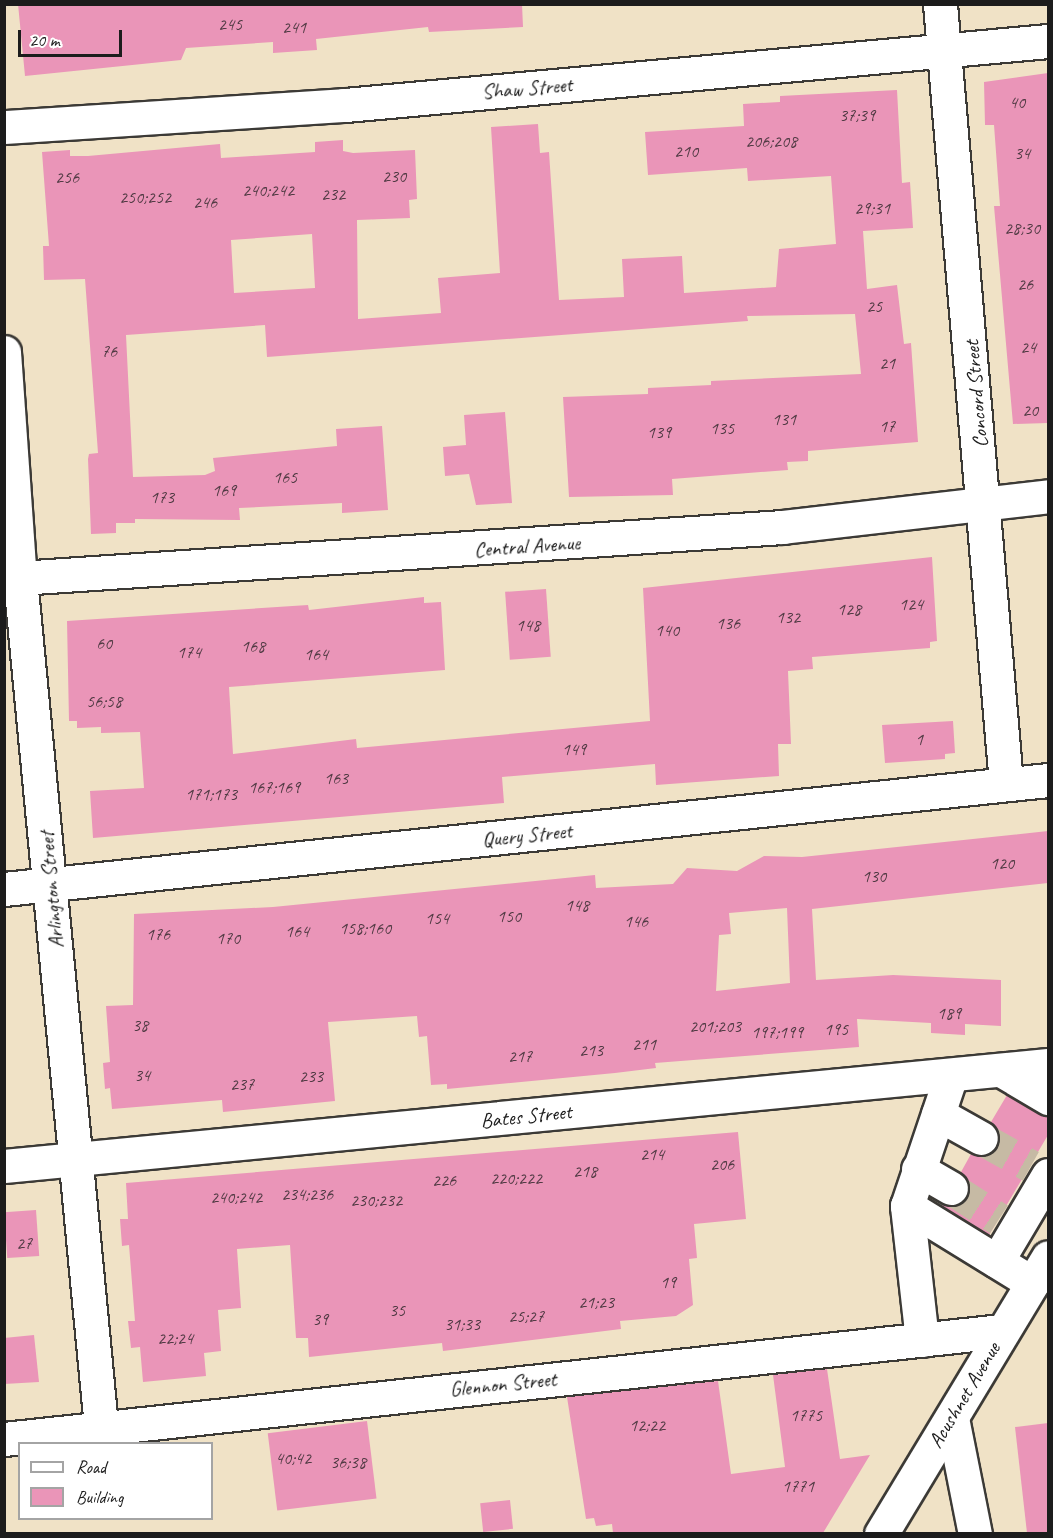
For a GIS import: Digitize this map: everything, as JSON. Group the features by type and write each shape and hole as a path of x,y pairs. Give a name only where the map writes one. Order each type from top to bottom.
{"street":[{"name":"Concord Street","path":"940,4 986,504 1006,783"},
{"name":"Shaw Street","path":"4,128 345,105 1048,41"},
{"name":"Arlington Street","path":"4,352 12,579 50,885 100,1427"},
{"name":"Central Avenue","path":"12,579 782,527 1048,496"},
{"name":"Query Street","path":"4,889 1048,780"},
{"name":"Bates Street","path":"4,1166 1048,1065"},
{"path":"1001,1070 1048,1098"},
{"path":"922,1340 907,1206 951,1075"},
{"path":"938,1113 981,1138"},
{"path":"918,1169 951,1188"},
{"path":"997,1261 1007,1224 1042,1172"},
{"path":"907,1206 997,1261 1040,1270"},
{"name":"Acushnet Avenue","path":"881,1533 1040,1270"},
{"name":"Glennon Street","path":"4,1439 1002,1331"},
{"path":"952,1418 975,1533"}],"building":[{"path":"18,4 522,4 523,27 429,32 428,27 316,39 317,50 273,53 273,42 186,48 181,60 25,76"},
{"path":"1048,73 1048,423 1013,424 994,206 1000,206 994,125 985,125 984,82"},
{"path":"897,90 902,183 910,182 913,228 863,231 867,289 897,285 904,344 911,343 918,442 808,451 808,461 787,462 788,470 672,479 673,495 569,497 563,397 648,394 648,388 711,385 711,381 861,374 855,314 747,316 748,321 267,357 265,325 126,335 133,477 205,475 215,471 213,458 337,446 336,429 382,426 388,510 342,513 342,503 239,508 240,520 135,519 135,523 116,523 116,533 91,534 88,459 89,454 98,453 85,279 44,280 43,246 49,246 42,152 70,150 70,156 88,156 220,144 221,158 315,152 315,142 343,140 343,151 353,153 415,150 417,199 409,200 410,218 357,220 358,319 441,313 438,278 500,273 491,127 538,124 540,153 549,152 559,300 624,297 622,259 682,256 684,293 776,287 779,249 836,244 831,176 748,181 747,168 648,175 645,132 744,126 743,104 780,102 780,96","holes":["312,234 315,288 234,293 231,240"]},
{"path":"505,412 512,503 476,505 469,474 445,476 443,447 466,445 464,415"},
{"path":"932,557 937,641 930,642 930,648 812,657 813,669 788,671 791,744 778,744 779,776 656,785 655,764 502,777 504,803 93,838 90,791 144,788 140,732 101,733 101,727 77,728 77,721 69,721 67,621 308,605 309,610 424,597 424,603 441,602 445,670 229,687 233,754 356,739 357,748 650,721 643,588"},
{"path":"546,589 551,657 510,660 505,592"},
{"path":"953,721 955,753 945,754 945,759 885,763 882,725"},
{"path":"1048,831 1048,883 812,909 816,980 893,975 1001,980 1001,1026 965,1024 965,1035 931,1033 931,1023 857,1019 859,1047 655,1063 656,1068 447,1089 447,1084 431,1085 427,1036 419,1037 417,1016 328,1022 335,1101 223,1112 222,1100 112,1109 110,1088 105,1089 103,1063 110,1062 106,1006 133,1005 134,914 273,907 595,875 596,888 673,884 687,868 737,871 764,856 802,857","holes":["787,908 790,983 716,991 719,935 731,934 729,913"]},
{"path":"1007,1095 1048,1117 1048,1135 989,1235 941,1205 960,1204 967,1198 970,1187 961,1172 971,1154 982,1157 997,1148 1000,1137 991,1122"},
{"path":"738,1132 746,1219 694,1224 697,1258 689,1259 693,1305 676,1316 620,1321 621,1329 443,1351 442,1343 309,1357 308,1338 296,1338 290,1245 237,1249 241,1308 218,1310 221,1351 204,1353 206,1376 143,1382 140,1347 131,1348 128,1321 135,1321 129,1245 122,1246 120,1219 128,1219 126,1183"},
{"path":"36,1210 39,1256 7,1258 4,1212"},
{"path":"34,1335 39,1382 4,1384 4,1338"},
{"path":"827,1369 840,1459 870,1455 823,1533 613,1533 612,1524 596,1526 594,1518 586,1519 567,1397 718,1381 731,1474 785,1467 773,1375"},
{"path":"367,1421 377,1498 277,1511 268,1433"},
{"path":"1048,1423 1048,1533 1027,1533 1015,1427"},
{"path":"510,1500 513,1529 483,1532 480,1503"}],"tunnel":[{"path":"981,1138 1031,1166"},
{"path":"951,1188 999,1219"}]}
